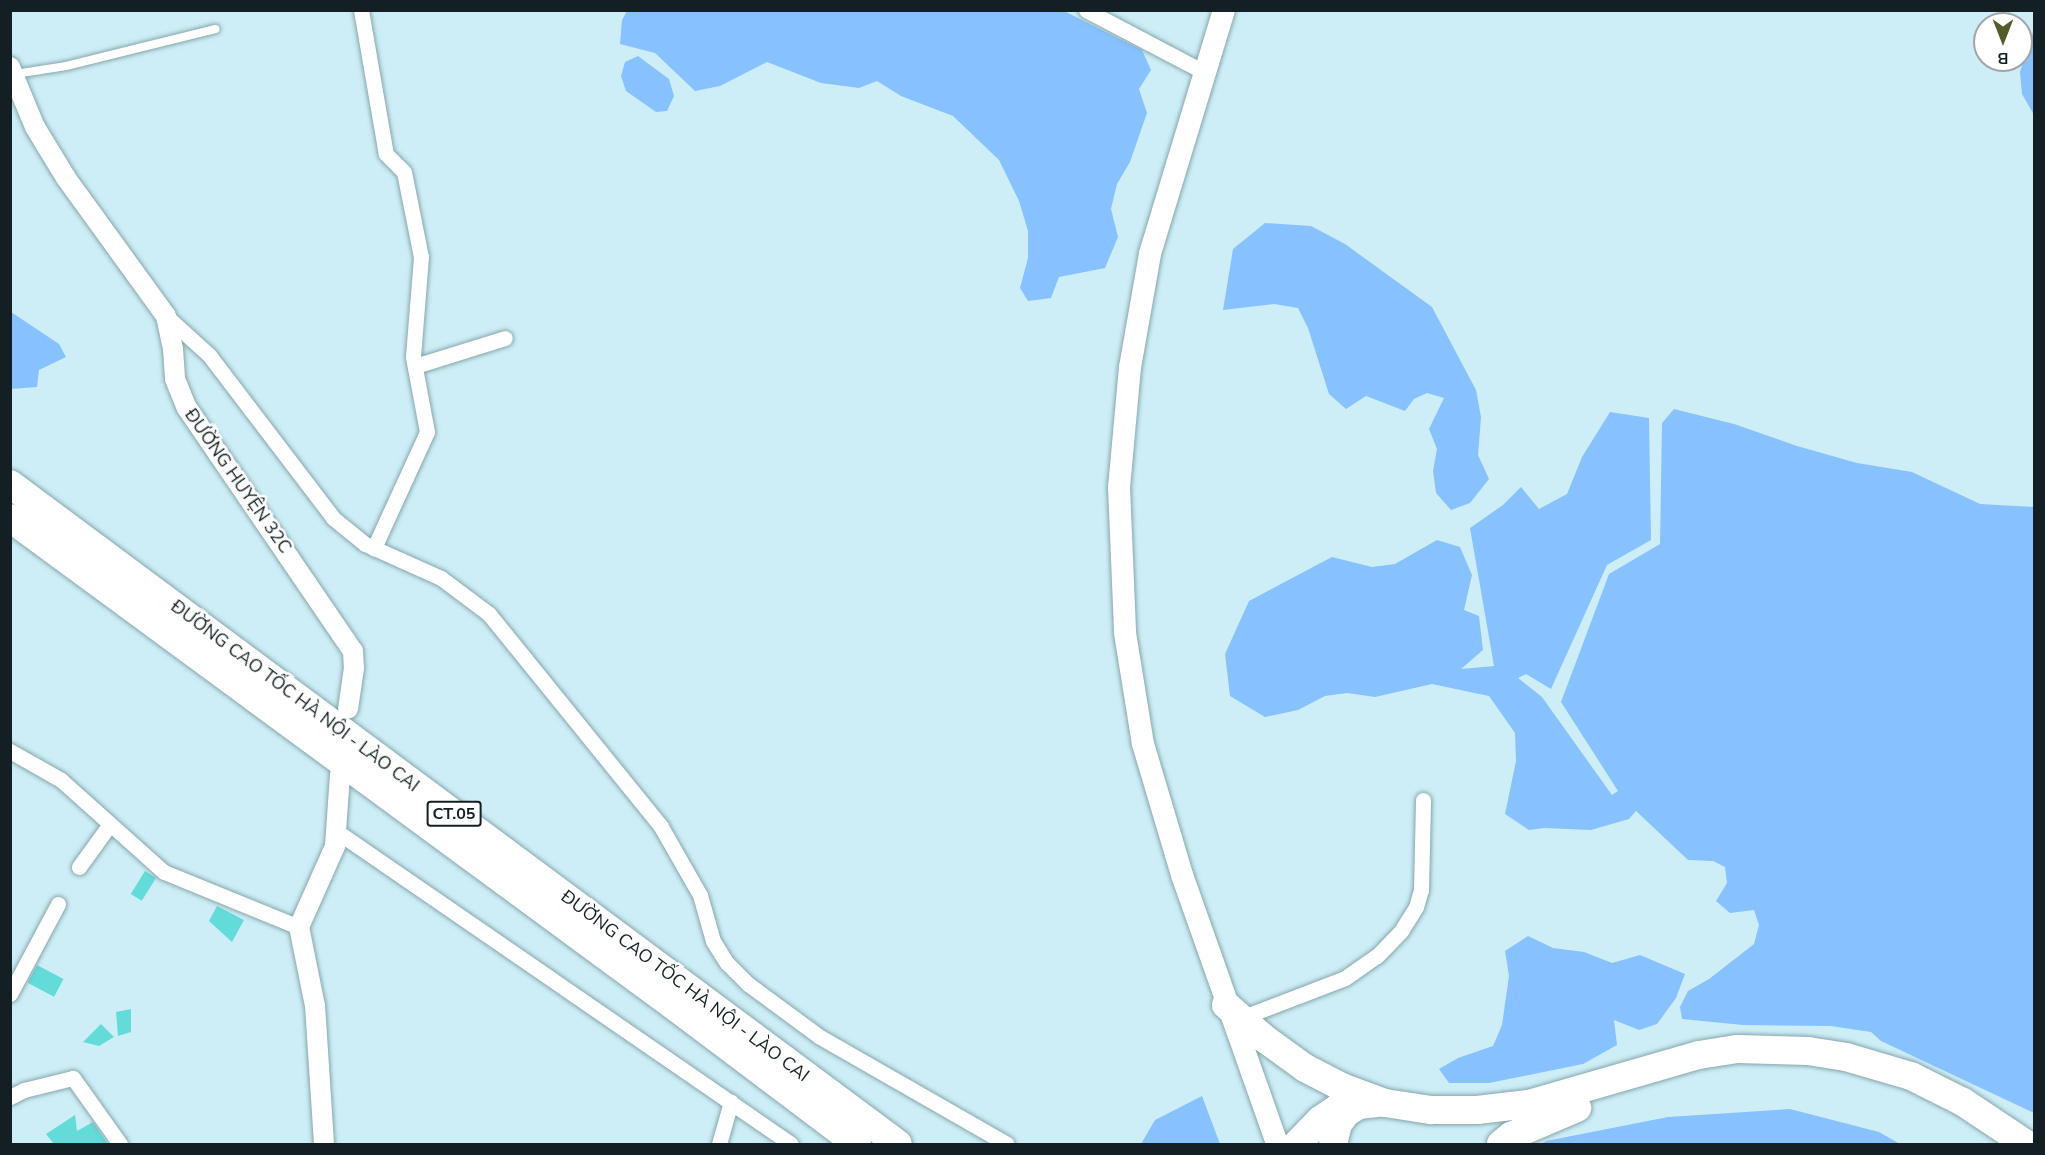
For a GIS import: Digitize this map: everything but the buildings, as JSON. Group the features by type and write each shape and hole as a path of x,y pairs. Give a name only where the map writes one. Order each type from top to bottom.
{"highway":[{"name":"ĐƯỜNG CAO TỐC HÀ NỘI - LÀO CAI","path":"10,484 898,1144"},
{"name":"ĐƯỜNG CAO TỐC HÀ NỘI - LÀO CAI","path":"10,518 687,1015 856,1144"},
{"path":"1234,1011 1305,1068 1373,1103"},
{"path":"1298,1144 1320,1120 1339,1107 1373,1103 1431,1110 1477,1110 1529,1104 1699,1054 1738,1049 1808,1051 1846,1057 1911,1076 1963,1102 2026,1144"},
{"path":"1501,1144 1511,1136 1550,1118 1647,1085 1706,1070 1761,1065 1812,1068 1886,1084 1960,1118 1999,1144"},
{"path":"1333,1144 1338,1124 1346,1113 1373,1103"}],"main road":[{"path":"1224,10 1150,254 1130,367 1119,487 1125,633 1143,744 1182,875 1234,1011 1277,1144"}],"street":[{"path":"361,10 386,154 404,172 421,257 413,357 427,432 374,548"},
{"path":"1086,10 1204,72"},
{"name":"ĐƯỜNG HUYỆN 32C","path":"12,71 35,127 66,178 166,316 173,349 175,379 187,408 353,651 354,668 348,709"},
{"path":"166,316 209,355 333,518 374,548 441,578 489,614 660,825 700,895 713,941 727,963 748,984 820,1036 1007,1144"},
{"path":"415,366 505,338"},
{"path":"10,751 61,780 164,872 299,927"},
{"path":"324,1144 315,1006 299,927 335,846 340,774"},
{"path":"1234,1011 1345,978 1377,956 1401,932 1416,907 1421,890 1423,800"},
{"path":"79,867 111,824"},
{"path":"336,831 791,1144"},
{"path":"10,994 58,904"},
{"path":"10,1097 24,1090 73,1078 120,1144"},
{"path":"719,1144 731,1102"}],"lane":[{"path":"12,71 66,66 216,29"}],"water":[{"path":"627,11 1064,11 1142,50 1151,70 1139,89 1147,113 1130,162 1117,184 1111,209 1118,237 1105,268 1059,277 1051,298 1028,301 1020,288 1028,258 1028,231 1019,201 999,160 953,116 901,96 877,81 859,88 821,83 767,62 720,86 695,91 655,53 620,44 622,20"},
{"path":"2034,29 2034,115 2022,94 2020,72 2033,72"},
{"path":"638,56 669,79 674,96 667,111 656,112 626,91 621,76 625,62"},
{"path":"1265,223 1311,226 1345,244 1432,307 1476,390 1481,417 1478,455 1489,479 1470,503 1451,510 1436,493 1433,471 1437,449 1429,429 1444,398 1427,393 1414,399 1405,411 1366,396 1346,409 1329,394 1308,328 1298,308 1274,304 1223,310 1233,249"},
{"path":"11,312 59,344 66,357 39,370 37,387 11,389"},
{"path":"1674,409 1734,424 1797,446 1857,463 1912,472 1980,504 2034,507 2034,1113 1881,1041 1871,1032 1831,1026 1743,1025 1682,1019 1680,1007 1688,991 1709,979 1754,944 1759,925 1754,910 1730,913 1716,901 1727,883 1725,867 1713,861 1688,860 1636,811 1629,819 1591,830 1544,828 1529,830 1505,814 1516,761 1515,733 1489,696 1432,684 1375,697 1347,693 1325,696 1298,710 1265,717 1230,696 1225,654 1249,601 1332,557 1372,567 1395,564 1437,540 1460,547 1472,575 1464,610 1479,616 1483,650 1461,669 1494,666 1470,528 1503,505 1521,487 1539,509 1567,494 1582,457 1610,412 1649,418 1651,540 1607,565 1551,689 1526,674 1518,678 1542,697 1612,795 1618,791 1561,702 1609,574 1660,544 1662,423"},
{"path":"1528,936 1553,948 1584,952 1612,963 1640,955 1685,974 1676,998 1657,1024 1639,1030 1614,1020 1617,1045 1583,1064 1489,1083 1449,1083 1439,1069 1458,1058 1493,1046 1502,1025 1509,976 1505,951"},
{"path":"1202,1096 1220,1144 1141,1144 1155,1120"},
{"path":"1790,1109 1879,1132 1900,1144 1542,1144 1546,1141 1668,1117"}]}
